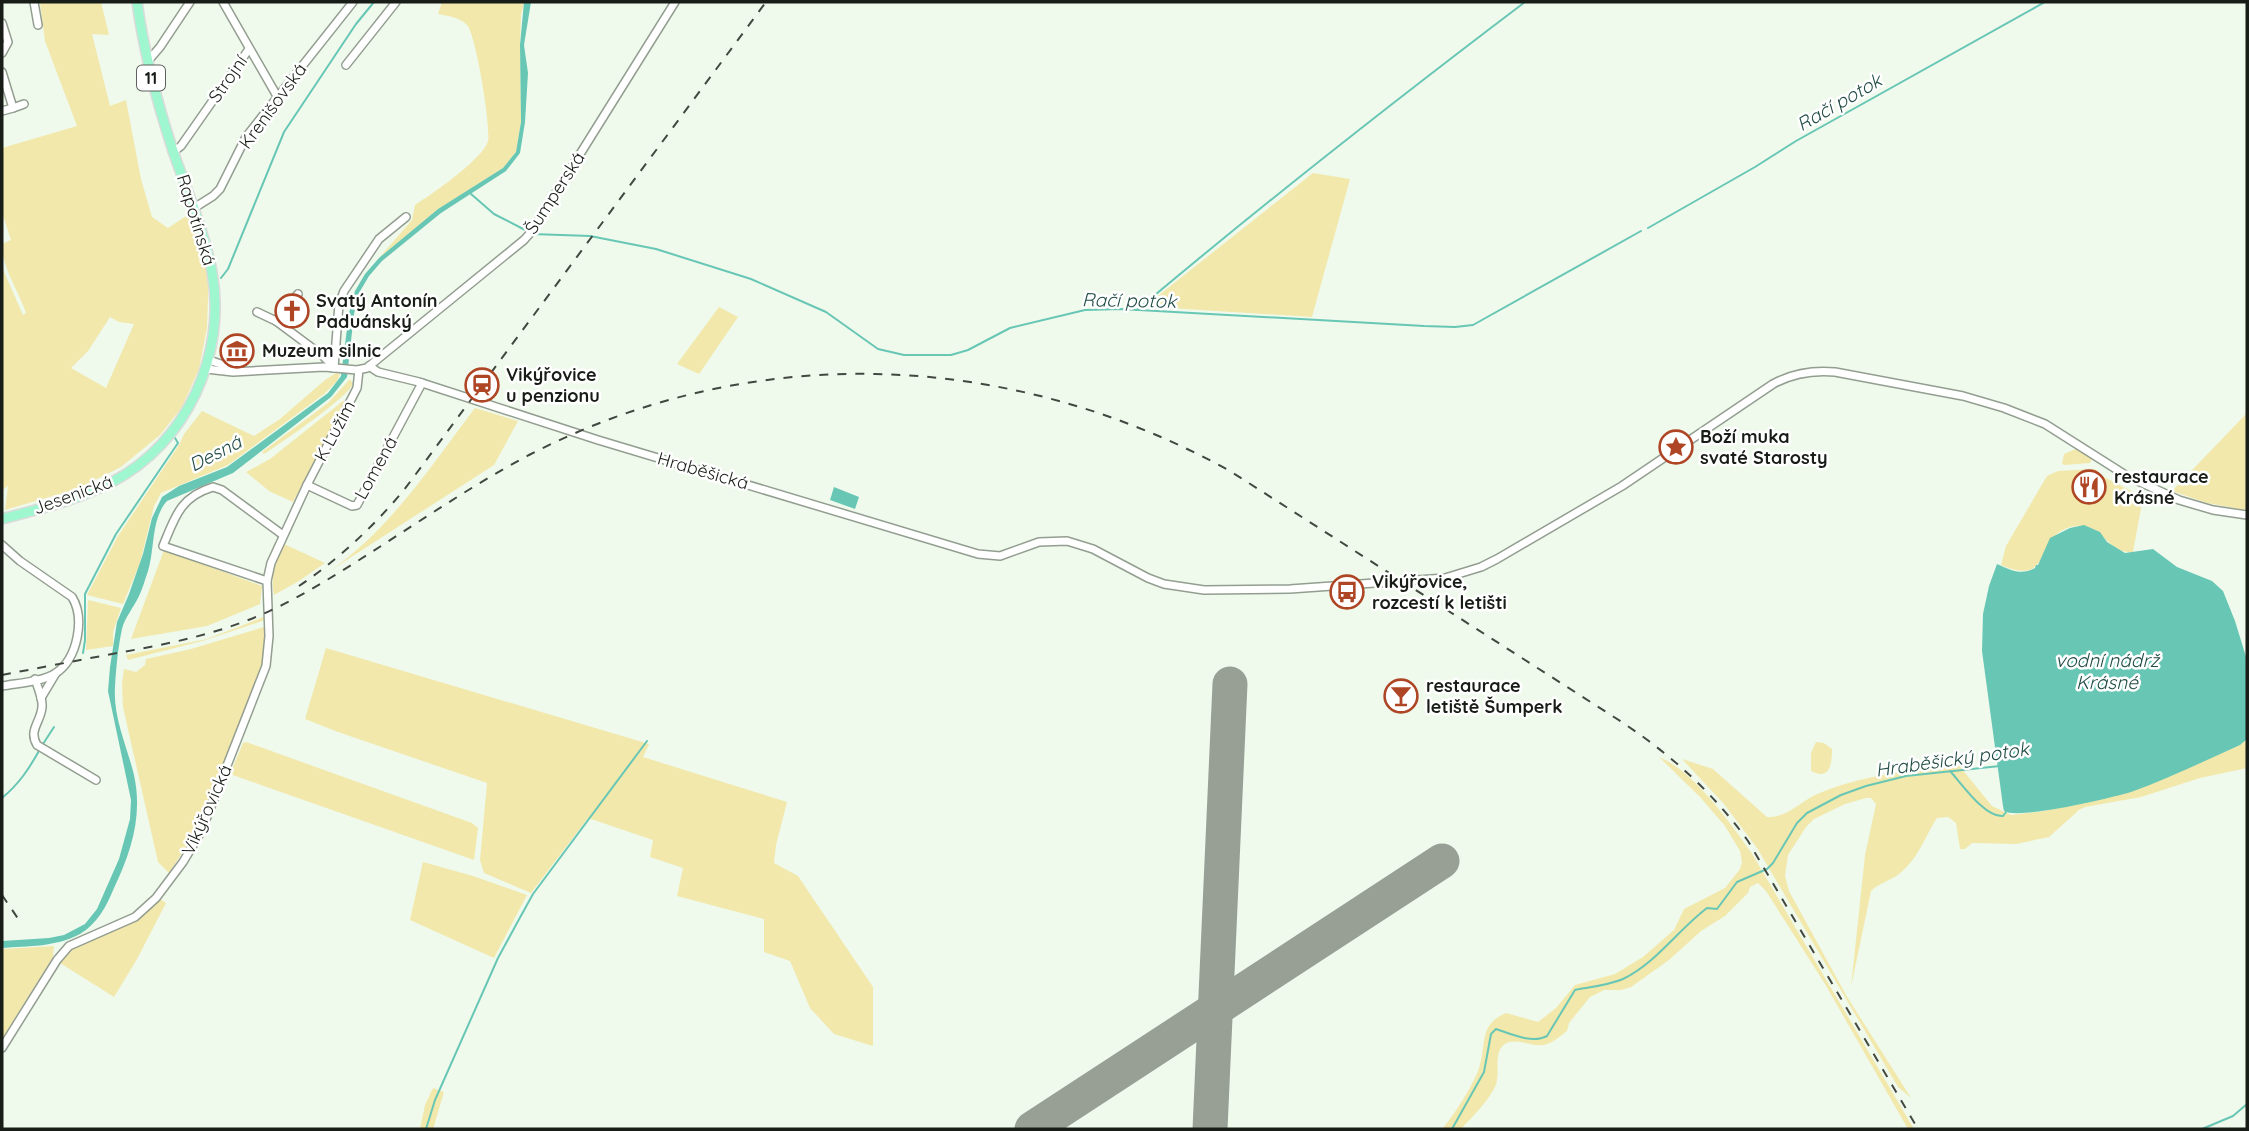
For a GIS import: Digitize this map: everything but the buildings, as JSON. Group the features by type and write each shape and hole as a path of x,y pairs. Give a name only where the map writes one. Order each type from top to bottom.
{"main road":[{"name":"Rapotínská","path":"137,2 148,61 173,152 208,252 214,289 215,322 207,365 187,410 170,434"},
{"name":"Jesenická","path":"2,519 51,506 103,487 141,463 170,434"}],"street":[{"path":"34,2 38,26"},
{"path":"148,61 190,2"},
{"path":"223,2 250,49"},
{"name":"Krenišovská","path":"194,208 220,189 246,138 276,96 352,2"},
{"path":"346,65 396,2"},
{"name":"Šumperská","path":"355,370 369,366 531,233 675,2"},
{"path":"2,23 8,42 2,53"},
{"name":"Strojní","path":"173,152 181,146 250,49 276,96"},
{"path":"2,72 13,108"},
{"path":"2,111 24,104"},
{"path":"337,368 339,304 344,291 379,239 406,217"},
{"path":"276,321 299,294"},
{"path":"257,313 276,321 337,368"},
{"path":"207,365 220,372 337,368 355,370"},
{"name":"Hraběšická","path":"369,366 378,372 422,383 598,440 978,554 1000,556 1039,542 1080,544 1148,578 1204,590 1290,589 1445,578 1481,567 1622,486 1773,384 1796,374 1823,371 1986,401 2045,424 2127,476 2179,500 2213,510 2247,515"},
{"name":"K Lužím","path":"305,487 357,388 355,370"},
{"name":"Lomená","path":"305,487 352,506 357,505 422,383"},
{"path":"267,582 163,546 181,506 192,497 213,487 222,490 283,535"},
{"name":"Vikýřovická","path":"2,1048 57,960 69,946 135,917 156,898 194,846 267,663 270,636 267,582 271,563 305,487"},
{"path":"2,545 20,561 72,597 77,605 77,634 73,650 41,698"},
{"path":"2,686 56,673"},
{"path":"35,679 42,708 33,730 37,745 96,780"}],"shaded area":[{"path":"40,2 101,2 109,35 92,34 110,106 126,100 141,179 152,217 168,228 191,213 209,268 207,328 199,369 182,407 160,435 121,467 77,489 5,510 8,486 2,490 2,267 23,315 26,313 3,253 2,244 11,240 2,212 2,148 77,126 45,41","holes":["110,317 119,322 134,324 106,388 71,368 88,351"]},
{"path":"442,2 524,3 520,45 521,122 516,152 503,168 438,209 379,258 412,220 415,205 467,167 488,141 482,82 471,32 460,20 438,14"},
{"path":"1313,173 1350,179 1312,317 1153,307 1151,304 1154,299"},
{"path":"719,307 738,317 699,374 677,364"},
{"path":"336,373 340,374 337,381 324,394 228,465 161,493 154,506 140,563 123,604 87,595 118,536 184,434 202,411 254,436 280,419"},
{"path":"350,379 353,384 339,399 284,441 264,454 262,452 328,403"},
{"path":"343,401 346,402 293,502 269,491 246,472 270,459"},
{"path":"475,408 518,421 494,465 328,572 350,556 390,517"},
{"path":"2247,413 2247,508 2245,510 2207,503 2175,492 2174,489"},
{"path":"2076,449 2092,459 2090,463 2064,465 2064,454"},
{"path":"2093,469 2143,497 2133,552 2117,549 2093,529 2076,526 2062,530 2053,538 2037,565 2030,570 2001,565 2006,546 2047,476 2058,471"},
{"path":"284,544 325,563 274,595 274,568"},
{"path":"164,550 262,586 260,604 207,626 131,639"},
{"path":"88,600 121,608 113,632 113,646 86,650"},
{"path":"266,616 265,620 206,640 128,660 126,655 207,639"},
{"path":"264,627 264,654 258,678 198,828 169,873 158,862 123,707 124,669 136,672 145,665 146,659 191,649"},
{"path":"326,648 649,744 643,757 787,802 774,863 798,876 873,987 873,1046 834,1034 810,1008 790,961 764,952 764,919 677,896 683,868 650,857 653,840 588,818 531,893 484,873 480,860 487,783 305,719"},
{"path":"2247,739 2247,768 2200,778 2141,797 2085,807 2049,837 2016,844 1972,843 1965,849 1960,849 1956,823 1948,817 1937,818 1906,868 1871,891 1851,987 1865,855 1876,804 1871,798 1866,798 1845,804 1814,819 1806,827 1788,855 1785,876 1789,891 1846,995 1911,1098 1898,1087 1757,848 1724,804 1682,759 1713,769 1767,817 1780,815 1832,788 1885,774 1957,763 1992,806 2011,815 2044,811 2129,792 2240,745"},
{"path":"1816,742 1824,743 1832,749 1829,769 1822,774 1811,771 1811,753"},
{"path":"243,743 472,823 478,828 474,860 230,774"},
{"path":"1659,757 1685,773 1698,785 1751,852 1914,1129 1908,1129 1825,984 1766,891 1758,883 1750,887 1748,893 1725,916 1701,931 1669,960 1631,987 1604,990 1590,997 1569,1023 1567,1031 1553,1041 1543,1045 1514,1041 1505,1044 1499,1051 1495,1086 1488,1099 1461,1129 1442,1129 1473,1083 1487,1029 1491,1023 1506,1013 1538,1022 1556,1008 1575,985 1615,974 1643,957 1674,930 1684,909 1725,888 1740,869 1740,851 1725,826"},
{"path":"423,862 527,895 494,958 410,920"},
{"path":"160,899 166,903 114,997 60,963 72,949 137,920"},
{"path":"54,946 53,957 2,1039 2,949"},
{"path":"433,1088 444,1092 433,1129 420,1129 425,1105"}],"water":[{"path":"524,2 531,2 524,45 528,73 520,153 506,171 441,213 382,261 369,276 359,293 354,314 347,377 331,397 233,473 167,501 162,508 144,583 125,620 119,643 116,710 134,775 137,805 134,833 126,861 104,908 97,920 86,930 52,944 2,948 2,941 64,935 85,924 97,909 119,859 130,819 131,800 108,691 110,667 117,622 143,554 152,518 162,497 179,486 227,467 328,393 341,376 349,313 355,291 365,274 379,258 438,209 503,168 516,152 521,122 520,45"},
{"path":"834,487 859,497 855,509 830,500"},
{"name":"vodní nádrž Krásné","path":"2084,525 2100,532 2107,542 2125,553 2153,549 2177,567 2212,581 2223,591 2247,660 2247,739 2240,745 2131,792 2046,811 2004,811 1982,651 1983,614 1989,586 1997,564 2025,572 2035,568 2050,538 2070,528"}],"waterway":[{"path":"221,278 228,269 284,132 356,24 374,2"},
{"path":"1137,310 1232,231 1525,2"},
{"name":"Račí potok","path":"1648,228 1796,141 2045,2"},
{"name":"Račí potok","path":"471,194 494,214 527,231"},
{"name":"Račí potok","path":"532,234 590,236 656,249 751,279 826,312 878,349 904,355 951,355 968,350 1010,328 1085,310 1121,309 1424,326 1473,325 1641,231"},
{"path":"83,653 85,594 116,534 178,443 175,438"},
{"path":"43,744 54,727"},
{"path":"426,1129 435,1100 498,958 533,894 647,741"},
{"path":"2,798 23,776 40,749"},
{"name":"Hraběšický potok","path":"1452,1129 1484,1072 1491,1034 1496,1029 1528,1039 1547,1036 1575,990 1618,981 1646,964 1707,908 1717,909 1737,882 1767,869 1797,823 1807,813 1841,795 1906,776 2000,766"},
{"path":"1950,771 1989,812 2003,816 2006,812"},
{"path":"2202,1129 2233,1116 2247,1104"}],"runway":[{"path":"1210,1129 1230,684"},
{"path":"1032,1129 1442,861"}],"railway":[{"path":"299,586 355,542 404,490 766,2"},
{"path":"2,675 186,639 258,616 320,584 463,493 529,455 614,417 702,392 791,377 881,374 971,382 1060,401 1146,431 1230,471 1614,717 1670,758 1719,805 1748,841 1918,1129"},
{"path":"2,895 19,920"}],"place":[{"name":"Svatý Antonín Paduánský","path":"292,311"},
{"name":"Muzeum silnic","path":"237,351"},
{"name":"Vikýřovice u penzionu","path":"482,385"},
{"name":"Boží muka svaté Starosty","path":"1676,447"},
{"name":"restaurace Krásné","path":"2089,487"},
{"name":"Vikýřovice, rozcestí k letišti","path":"1347,592"},
{"name":"restaurace letiště Šumperk","path":"1401,696"}],"water label":[{"name":"Desná","path":"215,453"}]}
